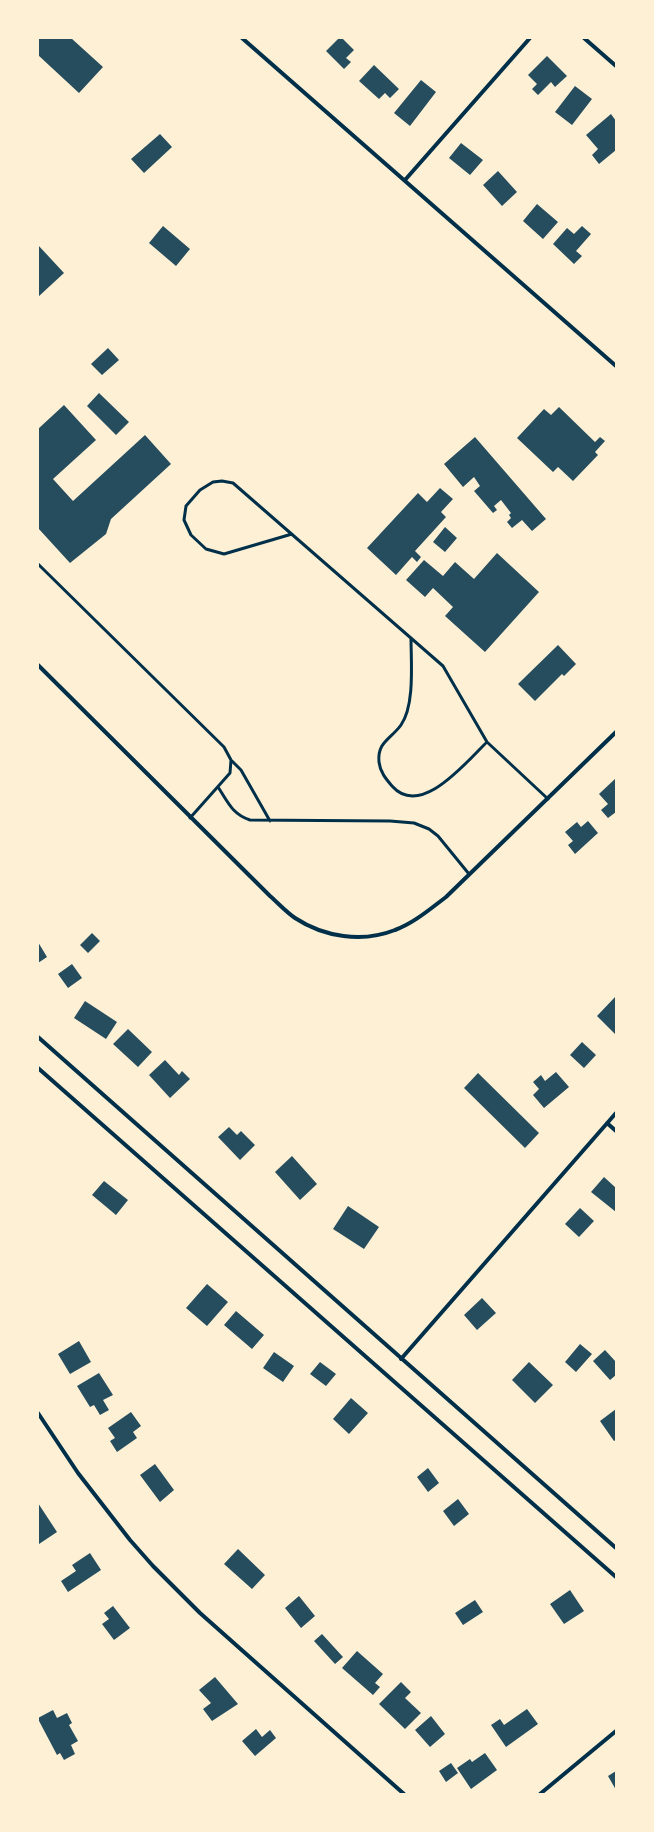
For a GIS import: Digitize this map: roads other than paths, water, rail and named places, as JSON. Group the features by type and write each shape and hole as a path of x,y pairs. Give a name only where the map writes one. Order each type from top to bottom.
{"street":[{"path":"242,38 616,366"},
{"path":"405,180 530,38"},
{"path":"584,38 616,66"},
{"path":"38,665 270,896 294,917 307,925 326,933 346,936 371,935 394,930 424,914 446,897 616,732"},
{"path":"38,1037 616,1548"},
{"path":"38,1068 616,1577"},
{"path":"401,1359 616,1113"},
{"path":"607,1123 616,1131"},
{"path":"38,1413 82,1479 130,1540 153,1566 200,1613 404,1794"},
{"path":"540,1794 616,1731"}],"lane":[{"path":"292,534 224,554 206,549 190,535 184,520 186,506 200,490 213,482 222,480 233,484 292,534 443,666 487,742 548,799"},
{"path":"38,564 224,748 231,760 241,770 270,821"},
{"path":"411,638 409,699 407,713 401,725 381,745 379,762 383,776 395,790 407,796 422,795 433,791 446,782 487,742"},
{"path":"190,818 230,773 231,760"},
{"path":"218,787 231,808 239,817 250,820 390,821 414,823 429,829 438,836 469,874"}]}
